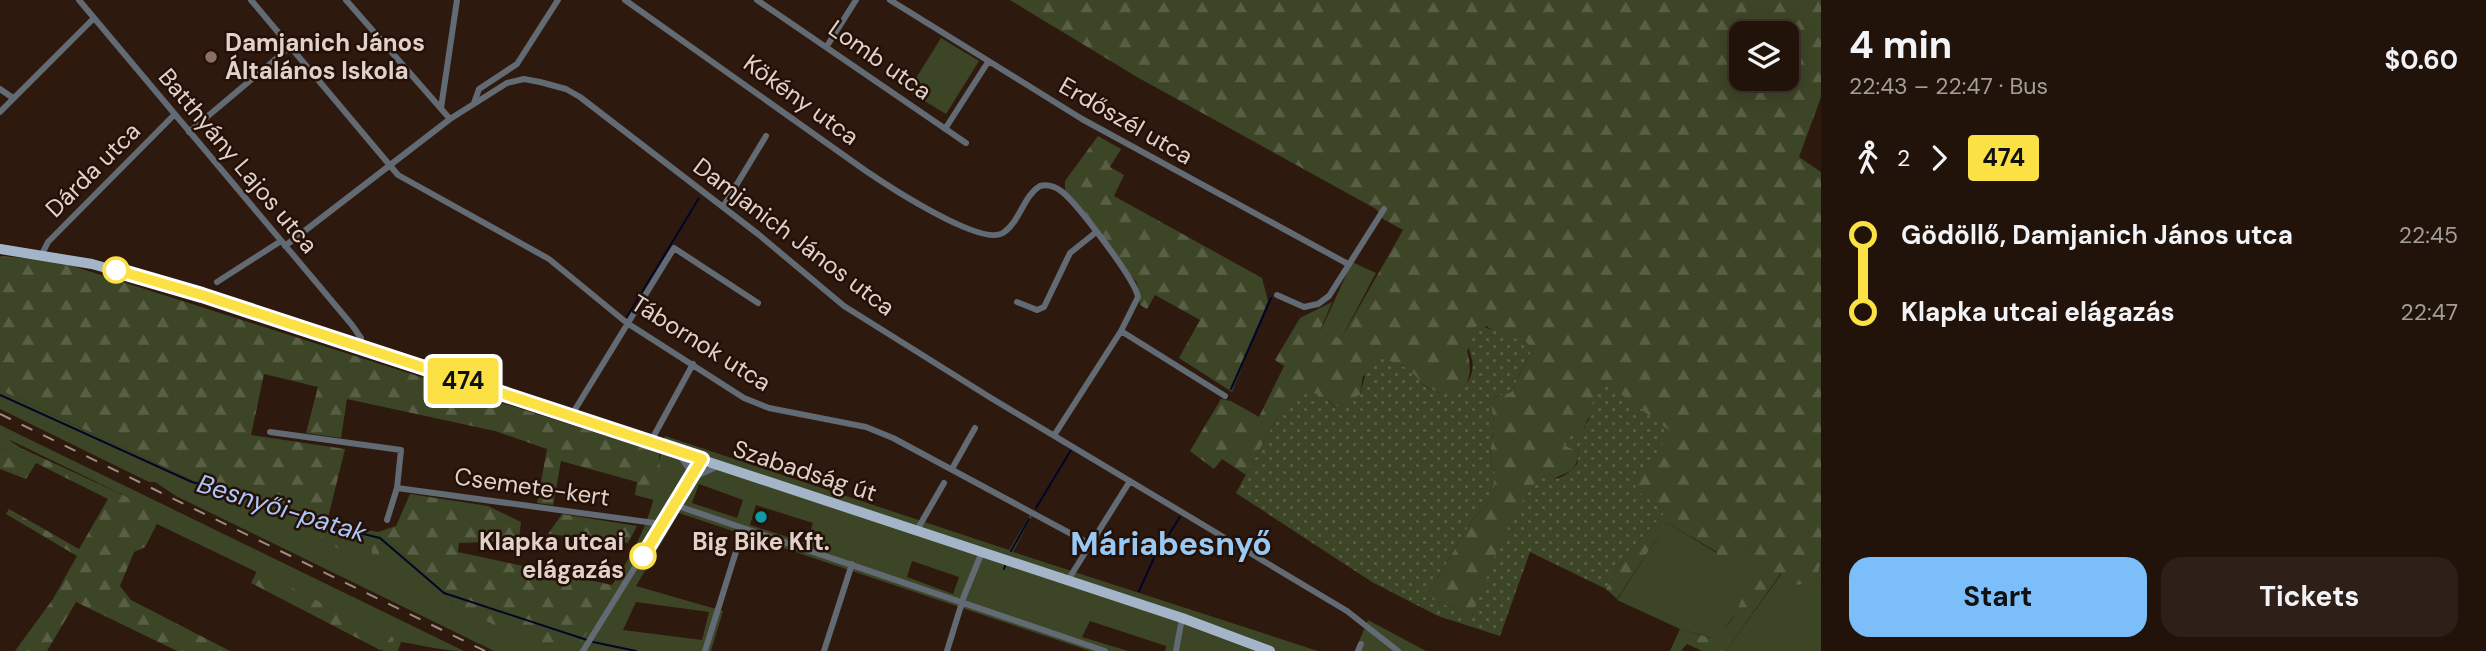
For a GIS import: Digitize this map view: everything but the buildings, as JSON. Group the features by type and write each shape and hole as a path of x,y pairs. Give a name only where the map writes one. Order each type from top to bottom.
{"main road":[{"name":"Szabadság út","path":"0,249 41,254 136,276 572,415 1182,618 1270,651"}],"street":[{"name":"Batthyány Lajos utca","path":"79,0 357,331 361,338 361,349"},
{"name":"Tábornok utca","path":"251,0 398,175 549,259 627,323 758,405 866,427 953,467 1090,544"},
{"path":"346,0 450,119"},
{"path":"441,108 457,0"},
{"path":"474,103 479,89 517,64 558,0"},
{"name":"Kökény utca","path":"625,0 866,171 903,195 959,224 981,234 1002,234 1034,190 1046,184 1066,195 1095,233"},
{"name":"Lomb utca","path":"757,0 966,143"},
{"path":"827,46 856,0"},
{"name":"Erdőszél utca","path":"890,0 1082,119 1348,264"},
{"path":"0,112 94,18"},
{"path":"189,132 290,47"},
{"name":"Lomb utca","path":"945,129 988,62"},
{"name":"Damjanich János utca","path":"217,282 283,244 474,103 518,80 566,89 723,207 844,306 1347,611 1398,651"},
{"path":"0,89 13,98"},
{"name":"Dárda utca","path":"41,254 48,242 174,116"},
{"path":"723,207 766,136"},
{"path":"1277,295 1297,305 1318,304 1329,296 1384,209"},
{"path":"1017,302 1034,309 1044,307 1073,249 1095,233 1125,270 1137,292 1134,309 1055,435"},
{"path":"572,415 674,248 758,303"},
{"path":"1121,331 1225,396"},
{"path":"650,441 693,364"},
{"path":"953,467 975,428"},
{"path":"270,432 401,450 397,488 387,520"},
{"path":"676,450 687,464 690,480"},
{"path":"585,648 702,459"},
{"path":"690,480 704,470 721,466"},
{"path":"1068,580 1130,481"},
{"path":"917,530 944,483"},
{"name":"Csemete-kert","path":"397,488 662,524"},
{"path":"675,505 1105,651"},
{"path":"705,651 743,529"},
{"path":"947,651 982,552"},
{"path":"824,651 852,565"},
{"path":"1176,651 1182,618"},
{"path":"1071,651 1075,641"}],"green space":[{"path":"1010,0 1821,0 1821,97 1799,157 1821,172 1821,562 1816,580 1798,585 1781,573 1726,651 1702,651 1687,644 1681,651 1670,651 1680,629 1711,638 1725,628 1734,616 1748,586 1769,565 1743,548 1728,565 1715,559 1717,552 1667,523 1617,599 1606,589 1625,556 1666,511 1634,490 1605,382 1581,434 1562,444 1579,452 1574,467 1548,485 1526,515 1505,548 1472,616 1426,597 1471,522 1494,495 1494,471 1490,456 1494,423 1491,405 1495,397 1511,392 1532,350 1526,342 1504,337 1486,326 1467,351 1467,382 1456,393 1438,393 1402,365 1363,376 1360,395 1336,407 1327,399 1280,412 1246,475 1222,459 1214,469 1190,451 1221,399 1231,401 1259,417 1284,366 1275,360 1300,318 1332,302 1321,329 1341,339 1403,230 1383,219 1376,209 1137,77"},
{"path":"941,38 979,61 946,114 908,91"},
{"path":"1098,136 1121,149 1110,167 1124,175 1114,196 1262,278 1268,301 1232,392 1179,358 1200,320 1155,295 1147,309 1140,305 1137,283 1065,191 1065,181"},
{"path":"0,256 57,261 659,453 660,468 654,500 635,495 637,482 561,461 553,505 537,503 547,449 495,431 347,399 341,438 306,433 318,387 264,374 251,435 345,449 327,522 378,532 396,526 410,494 488,506 521,522 519,541 459,543 458,552 612,585 614,589 580,644 548,648 506,631 454,604 397,548 380,543 379,555 372,554 371,540 362,538 363,553 355,559 321,538 324,527 229,497 0,390"},
{"path":"1352,262 1376,273 1341,339 1321,330"},
{"path":"1476,326 1526,342 1532,350 1511,392 1495,397 1491,405 1494,423 1490,456 1494,471 1494,495 1471,522 1426,597 1472,616 1501,544 1518,509 1539,477 1560,478 1577,464 1579,452 1562,444 1567,432 1581,434 1589,419 1589,409 1605,382 1670,431 1634,489 1666,511 1625,556 1606,589 1530,552 1500,636 1438,616 1372,582 1236,493 1280,412 1310,391 1327,399 1335,407 1360,395 1368,364 1380,358 1410,370 1432,390 1446,393 1459,390 1472,372 1469,347"},
{"path":"0,390 229,497 371,539 373,554 379,555 380,543 397,548 454,604 613,589 612,585 636,545 650,512 665,436 1009,550 1030,515 1032,516 1013,552 1318,651 1165,651 1166,646 1090,621 1082,637 1128,651 1090,651 679,513 636,586 723,611 711,651 494,651 176,496 155,482 149,482 0,409","holes":["699,484 743,500 737,518 692,503","756,505 813,523 806,543 750,525","912,561 959,577 953,594 907,577","636,602 709,612 702,640 623,630"]},
{"path":"0,425 464,651 401,642 398,651 382,651 393,638 157,524 148,507 10,440 4,451 0,450"},
{"path":"9,440 149,507 157,524 145,547 134,552 120,586 131,600 230,651 177,651 76,602 47,651 15,651 53,599 77,556 6,514 9,509 79,549 108,499 36,463 26,479 0,469 0,450 4,451"},
{"path":"562,514 637,526 628,543 548,534"},
{"path":"1667,523 1717,553 1743,548 1770,565 1747,587 1744,602 1722,632 1712,638 1680,629 1617,600"},
{"path":"1821,562 1821,651 1726,651 1782,573 1816,580"},
{"path":"257,571 394,638 391,648 380,650 251,583"},
{"path":"1368,620 1426,651 1355,651"}],"waterway":[{"path":"627,317 699,198"},
{"path":"1231,389 1271,298"},
{"name":"Besnyői-patak","path":"0,395 192,482 309,515 322,524 380,538 444,593 587,640"},
{"path":"1036,508 1071,450"},
{"path":"1139,591 1154,558 1180,517"},
{"path":"1011,551 1029,519"},
{"name":"Besnyői-patak","path":"593,642 636,651"}],"railway":[{"path":"0,414 485,651"}],"bus line":[{"name":"474","path":"116,270 202,295 702,459 643,556"}],"place":[{"name":"Damjanich János Általános Iskola","path":"211,57"},
{"name":"Big Bike Kft.","path":"761,517"},
{"name":"Klapka utcai elágazás","path":"643,556"}],"district":[{"name":"Máriabesnyő","path":"1171,544"}]}
